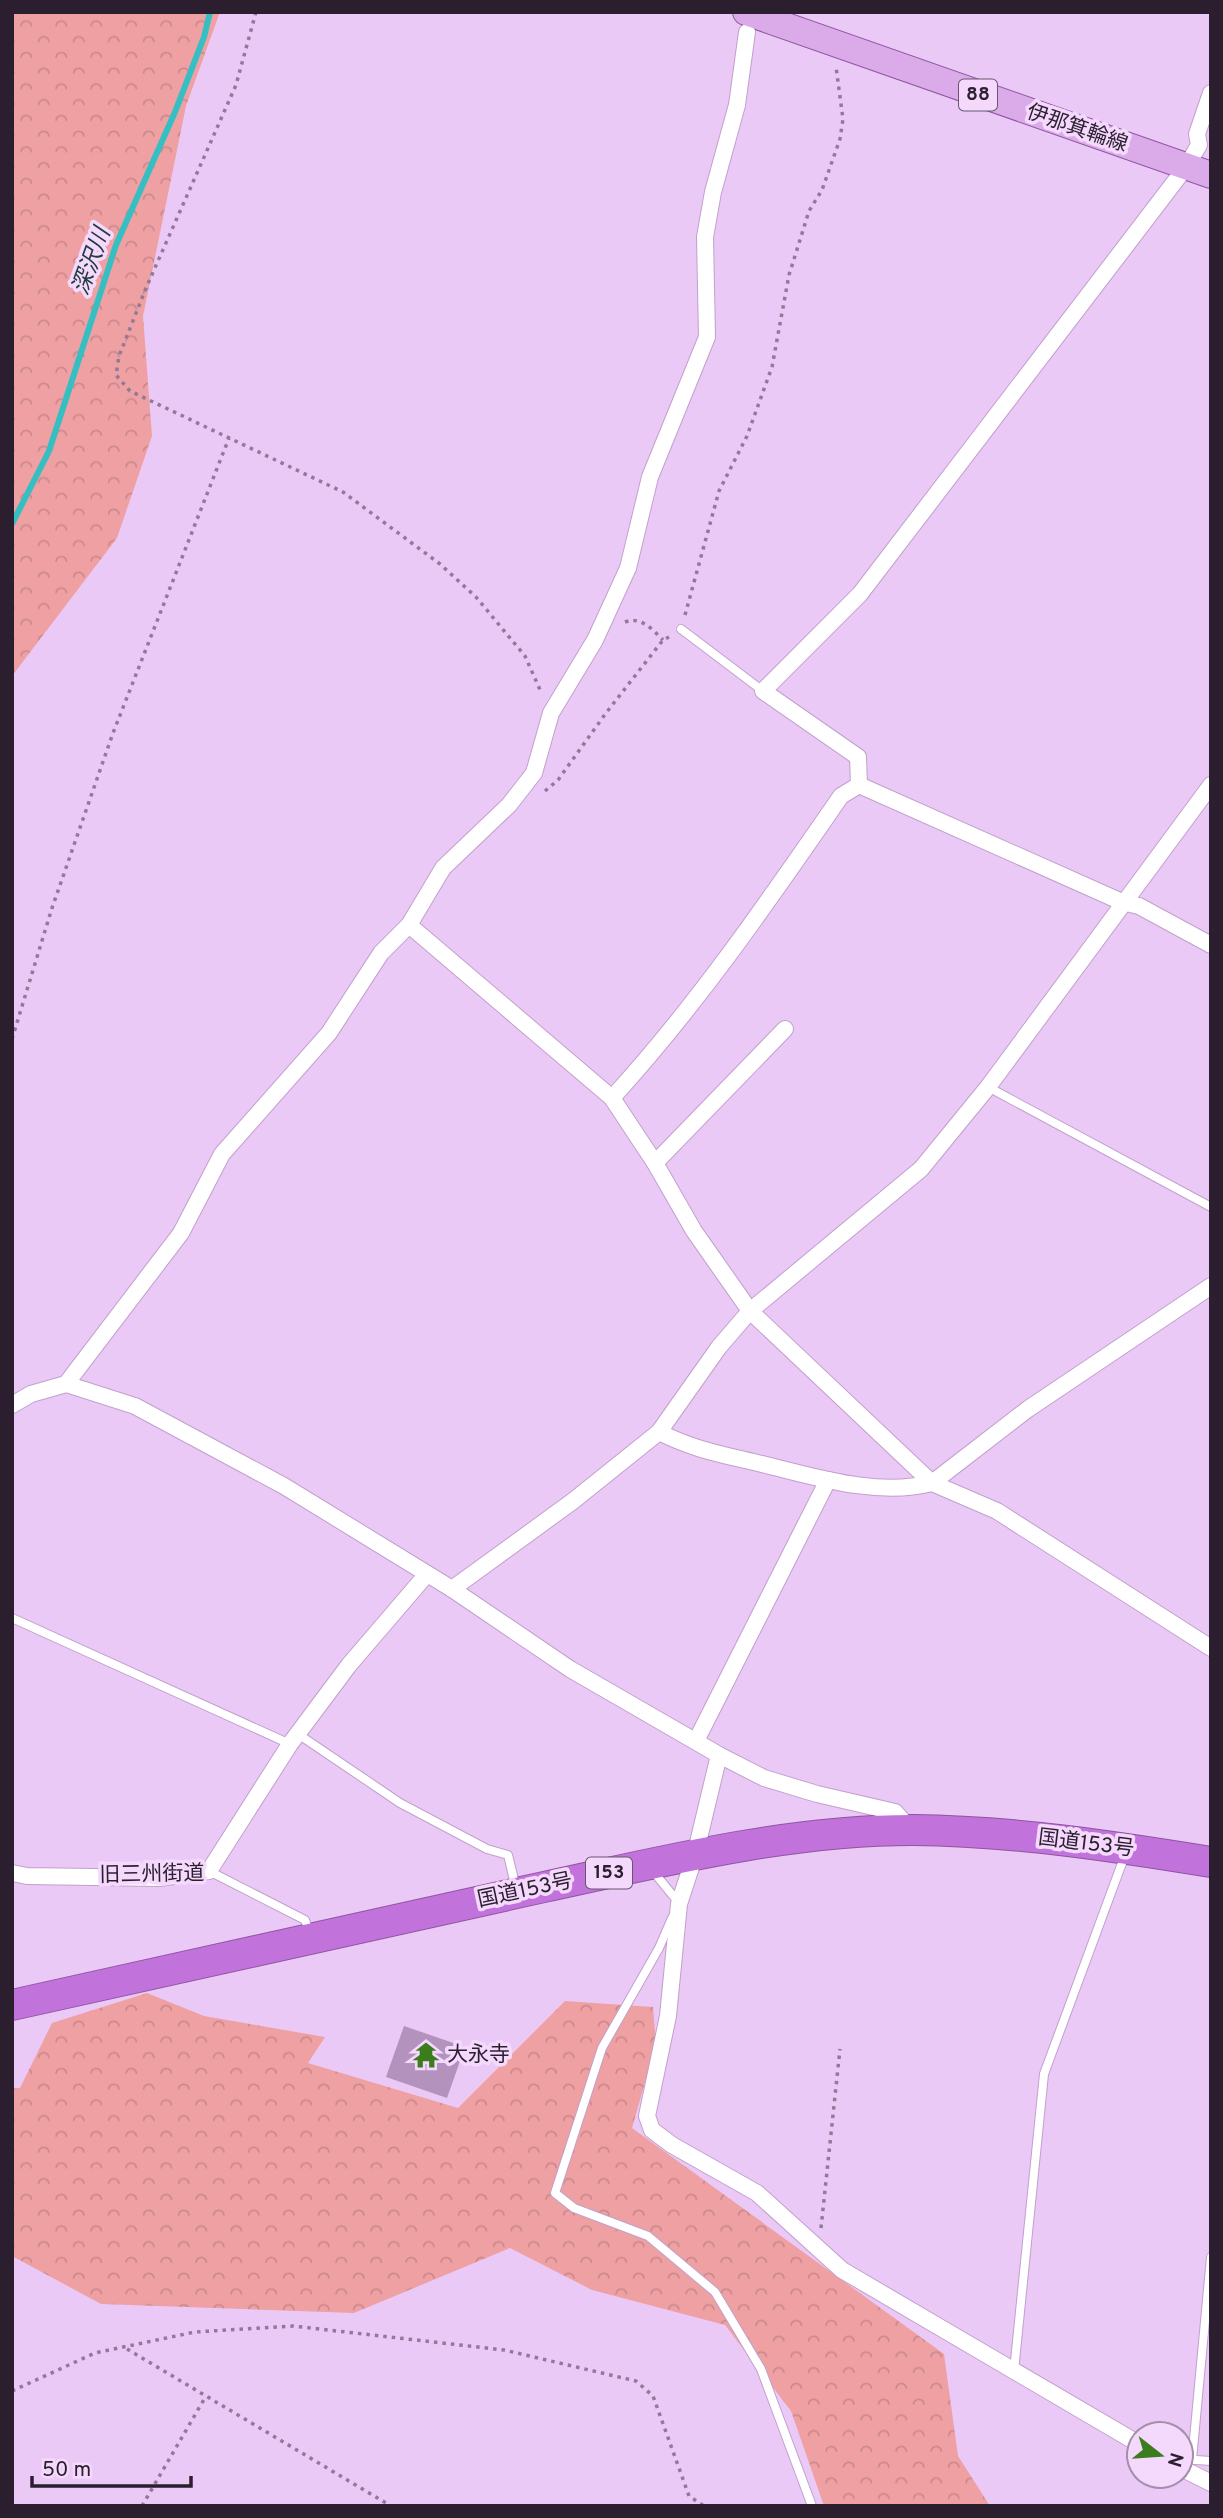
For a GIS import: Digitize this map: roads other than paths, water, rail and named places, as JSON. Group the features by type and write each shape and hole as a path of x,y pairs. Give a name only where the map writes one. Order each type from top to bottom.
{"highway":[{"name":"国道153号","path":"12,2005 517,1892 695,1855 778,1841 911,1830 989,1834 1126,1849 1211,1862"}],"main road":[{"name":"伊那箕輪線","path":"747,22 816,31 1198,154 1211,176"}],"street":[{"path":"66,1384 180,1233 222,1154 329,1033 380,953 409,925 443,868 507,806 534,773 551,713 595,640 628,568 650,477 707,337 705,237 713,192 737,105 747,22"},
{"path":"859,785 858,757 763,691 860,594 1198,154 1197,134 1211,93"},
{"path":"859,785 1122,902 1139,906 1211,945"},
{"path":"612,1098 647,1060 721,968 841,796 859,785"},
{"path":"452,1589 573,1501 660,1432 719,1347 750,1311 921,1169 988,1087 1211,785"},
{"path":"409,925 612,1098 655,1163 694,1231 750,1311 932,1482 997,1511 1211,1648"},
{"path":"655,1163 785,1029"},
{"path":"660,1432 686,1446 854,1485 913,1487 932,1482 1028,1409 1211,1286"},
{"path":"12,1405 31,1394 66,1384 135,1406 284,1486 452,1589 570,1669 719,1755 764,1778 817,1794 895,1812 911,1830"},
{"path":"696,1741 828,1480"},
{"path":"209,1871 294,1739 349,1665 427,1574"},
{"path":"719,1755 695,1855 679,1904 668,2016 647,2116 652,2130 672,2145 757,2193 842,2270 1125,2436"},
{"name":"旧三州街道","path":"12,1873 27,1876 159,1878 209,1871"},
{"path":"1195,2470 1211,2483"}],"lane":[{"path":"681,629 763,691"},
{"path":"988,1087 1211,1207"},
{"path":"12,1618 294,1739 400,1802 487,1849 508,1855 517,1892"},
{"path":"1014,2371 1044,2074 1126,1849"},
{"path":"649,1865 679,1904 659,1948 602,2048 555,2193 574,2208 648,2236 715,2292 761,2370 812,2506"},
{"name":"旧三州街道","path":"209,1871 305,1920 312,1937"},
{"path":"1192,2420 1211,2256"}],"waterway":[{"name":"深沢川","path":"12,524 49,451 116,245 175,112 204,37 210,12"}],"place":[{"name":"大永寺","path":"426,2055"}]}
